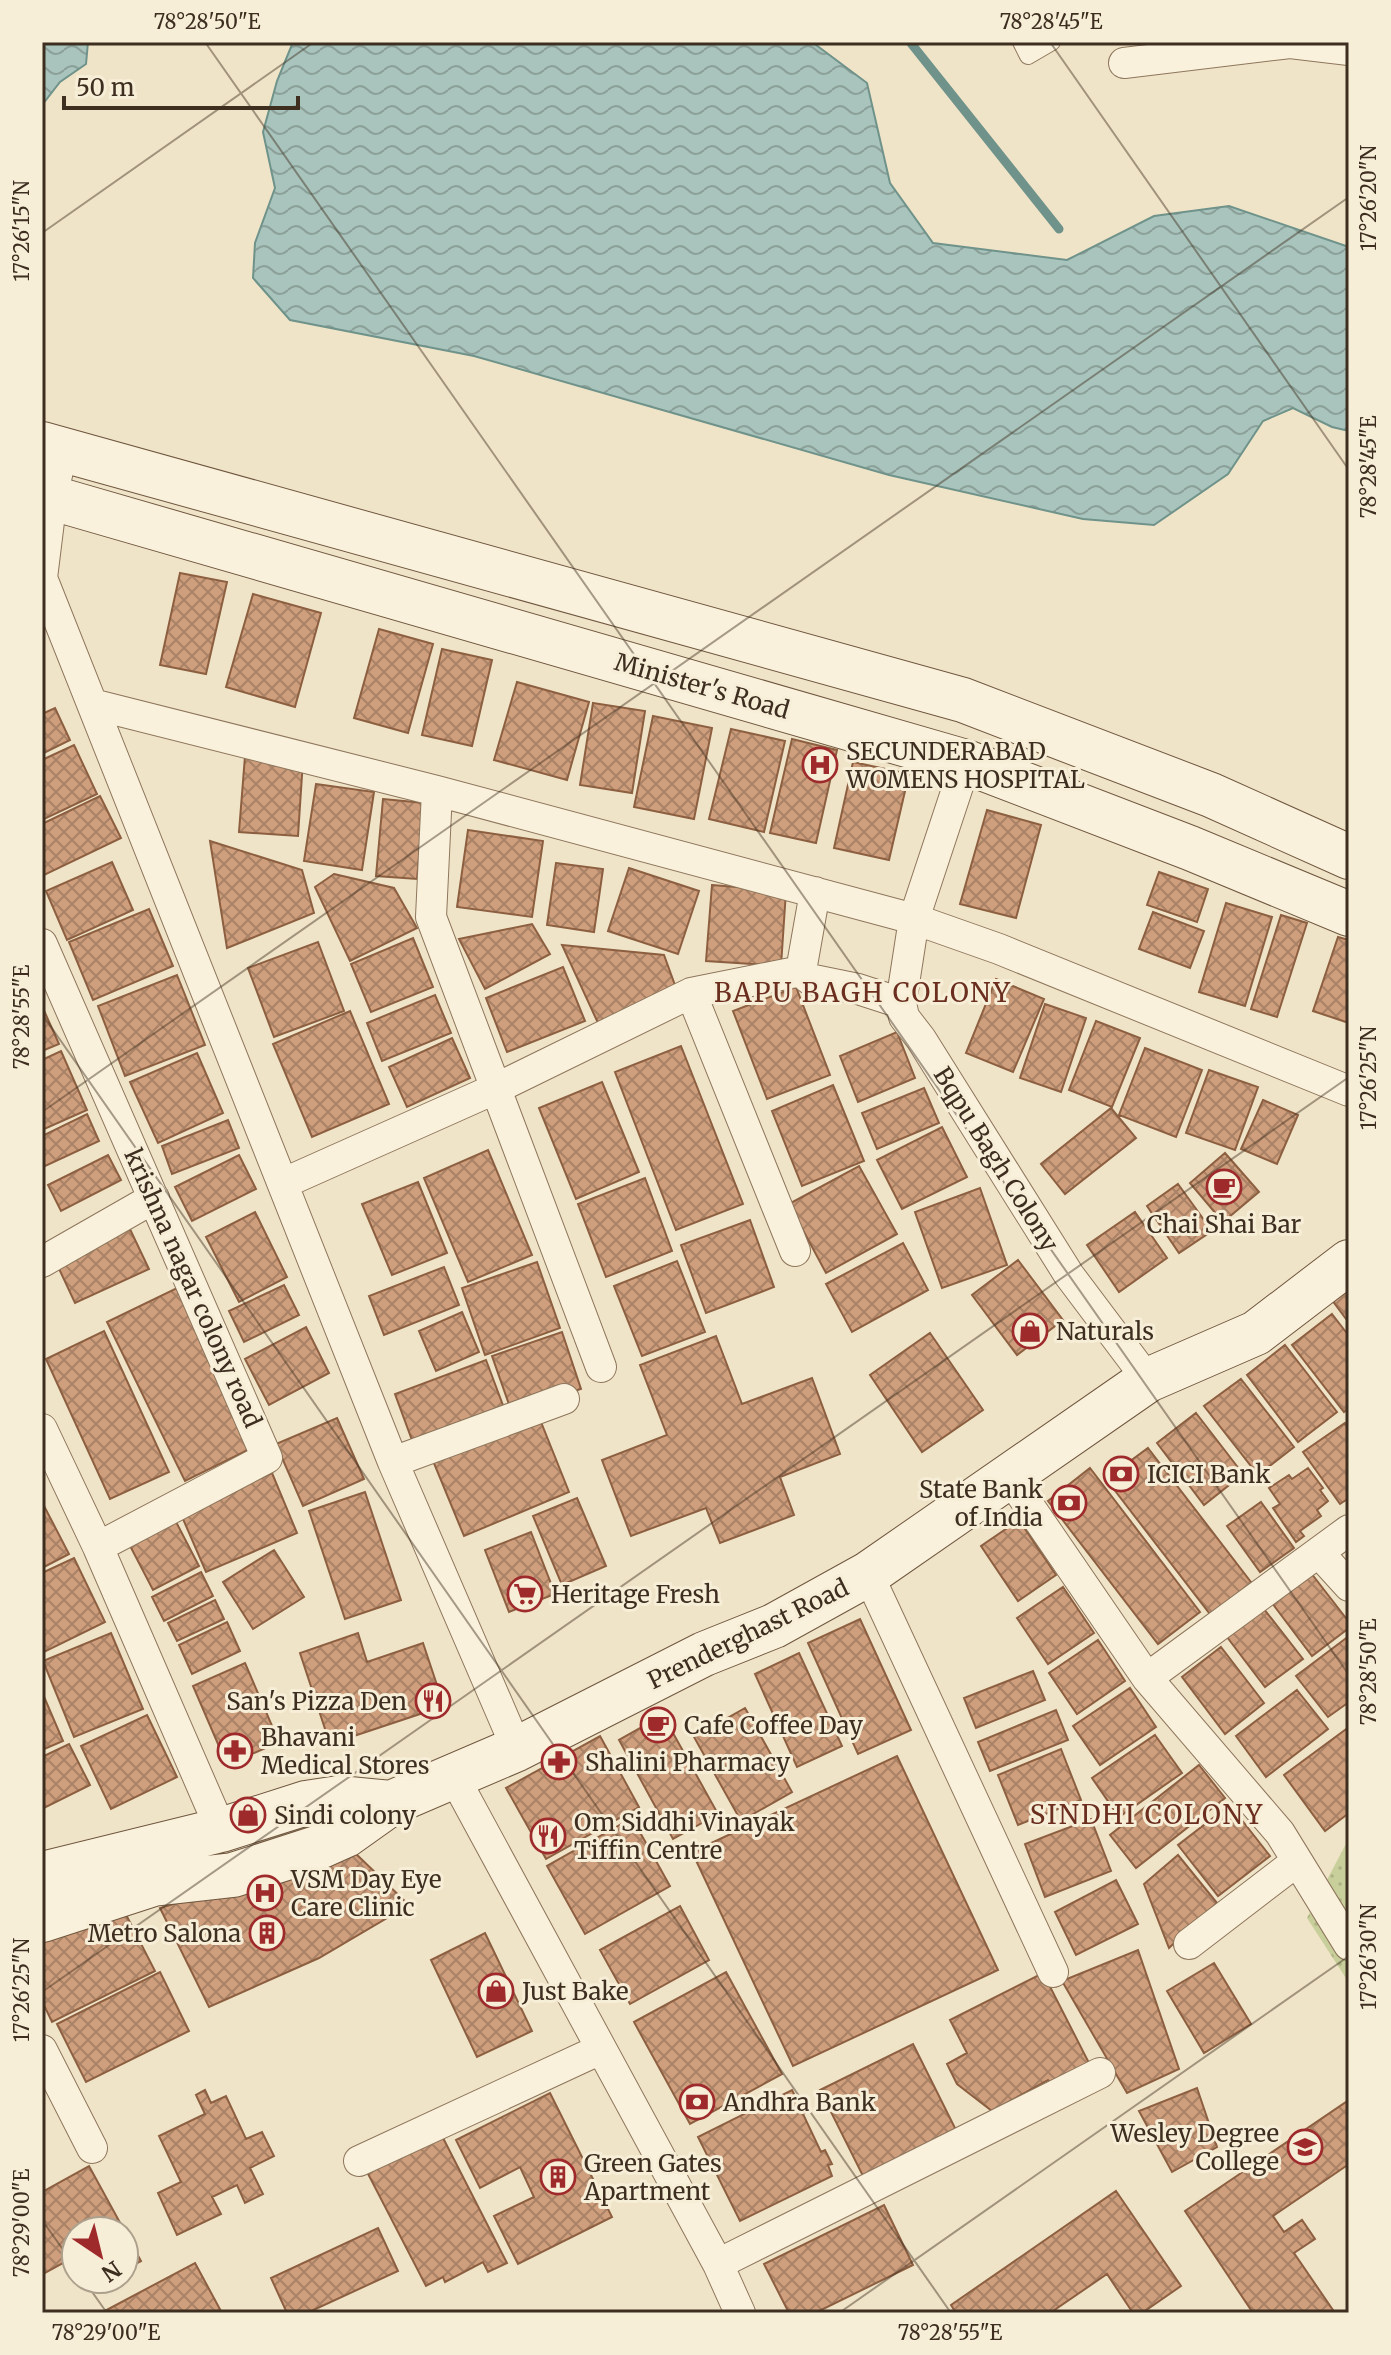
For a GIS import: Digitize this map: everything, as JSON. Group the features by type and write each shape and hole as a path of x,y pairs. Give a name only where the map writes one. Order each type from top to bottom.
{"main road":[{"path":"53,447 963,700 1211,795 1349,857"},
{"name":"Minister's Road","path":"47,496 966,762 1190,848 1349,914"},
{"name":"Prenderghast Road","path":"1207,1352 1238,1315 1349,1230"},
{"name":"Prenderghast Road","path":"42,1920 153,1884 233,1875 317,1848 346,1835 391,1803 517,1749 704,1654 774,1626 868,1574 1148,1380 1256,1333 1349,1262"},
{"name":"Prenderghast Road","path":"42,1874 221,1830 306,1803 339,1798 391,1803"}],"street":[{"path":"1124,63 1290,43 1349,50"},
{"path":"53,447 42,578 54,642 92,704 393,1462 517,1749"},
{"path":"92,704 437,791 914,919 999,949 1349,1091"},
{"path":"801,971 809,979 858,989 901,1003 914,919 966,762"},
{"path":"437,791 431,917 601,1367"},
{"path":"801,971 815,892"},
{"name":"krishna nagar colony road","path":"43,948 267,1458 98,1547"},
{"path":"284,1183 497,1088 691,993 801,971"},
{"path":"691,993 795,1251"},
{"name":"Bqpu Bagh Colony","path":"901,1003 904,1017 921,1039 1069,1275 1148,1380"},
{"path":"42,1262 154,1198"},
{"path":"393,1462 564,1399"},
{"path":"42,1429 98,1547 221,1830"},
{"path":"1010,1478 1147,1678 1280,1833 1349,1945"},
{"path":"1147,1678 1349,1530"},
{"path":"1319,1553 1349,1586"},
{"path":"868,1574 1053,1972"},
{"path":"454,1777 718,2264 740,2313"},
{"path":"1189,1944 1296,1862"},
{"path":"359,2161 601,2049"},
{"path":"42,2050 92,2148"},
{"path":"718,2264 1100,2073"}],"lane":[{"path":"1021,42 1028,56 1052,42"}],"green space":[{"path":"1349,1838 1349,1983 1307,1918"}],"water":[{"path":"42,42 88,42 86,64 60,82 42,105"},
{"path":"293,42 812,42 867,83 890,183 933,243 1067,260 1154,216 1229,206 1349,247 1349,431 1332,427 1293,408 1263,421 1228,474 1154,525 1083,519 889,475 474,356 290,320 253,278 255,243 275,188 263,132 277,81"}],"building":[{"path":"180,573 227,582 206,674 160,665"},
{"path":"253,594 321,613 295,707 226,687"},
{"path":"379,629 433,644 408,733 354,718"},
{"path":"442,649 492,660 472,746 422,735"},
{"path":"517,682 589,702 567,780 494,760"},
{"path":"593,703 645,711 632,793 580,785"},
{"path":"55,708 70,740 42,754 42,714"},
{"path":"653,716 712,728 694,819 634,807"},
{"path":"731,729 785,741 764,832 709,819"},
{"path":"792,739 837,750 816,843 770,833"},
{"path":"74,745 97,794 42,820 42,760"},
{"path":"245,756 303,760 298,836 239,832"},
{"path":"853,762 909,774 889,860 834,848"},
{"path":"316,784 374,792 362,870 304,861"},
{"path":"100,796 121,838 42,876 42,824"},
{"path":"383,799 424,803 417,879 376,876"},
{"path":"987,810 1041,825 1016,918 960,904"},
{"path":"468,830 543,841 532,917 457,907"},
{"path":"210,841 302,870 314,913 227,948"},
{"path":"112,862 133,910 67,940 46,891"},
{"path":"556,863 603,869 594,932 547,925"},
{"path":"629,868 699,891 678,954 608,931"},
{"path":"1159,872 1208,889 1197,922 1147,905"},
{"path":"334,874 394,888 417,928 350,961 315,887"},
{"path":"712,885 786,891 781,966 706,961"},
{"path":"1226,903 1272,917 1245,1006 1199,992"},
{"path":"149,909 173,966 93,1000 69,942"},
{"path":"1153,912 1204,931 1190,968 1139,949"},
{"path":"1281,915 1307,923 1277,1017 1251,1009"},
{"path":"532,924 550,954 485,989 459,939"},
{"path":"1338,937 1349,940 1349,1023 1313,1011"},
{"path":"413,938 433,987 371,1012 351,964"},
{"path":"318,942 344,1011 274,1037 248,968"},
{"path":"562,945 664,955 676,988 598,1023"},
{"path":"563,967 585,1021 507,1052 486,998"},
{"path":"177,975 205,1045 125,1076 98,1006"},
{"path":"996,979 1044,999 1013,1072 966,1053"},
{"path":"796,987 830,1075 767,1099 733,1011"},
{"path":"435,995 451,1033 382,1061 367,1023"},
{"path":"1045,1004 1086,1018 1061,1092 1020,1078"},
{"path":"42,1006 59,1044 42,1051"},
{"path":"350,1011 389,1104 312,1137 273,1044"},
{"path":"1096,1021 1140,1038 1112,1107 1069,1090"},
{"path":"897,1032 915,1078 858,1102 840,1056"},
{"path":"452,1038 470,1078 407,1107 389,1067"},
{"path":"681,1046 743,1204 676,1230 615,1072"},
{"path":"1145,1048 1202,1070 1176,1137 1119,1115"},
{"path":"61,1051 87,1110 42,1130 42,1060"},
{"path":"197,1053 223,1113 158,1143 130,1082"},
{"path":"1209,1070 1258,1087 1235,1150 1186,1133"},
{"path":"602,1082 639,1172 576,1199 539,1108"},
{"path":"833,1085 864,1161 802,1186 772,1111"},
{"path":"924,1088 939,1123 877,1149 862,1113"},
{"path":"1263,1100 1298,1115 1277,1164 1241,1149"},
{"path":"1111,1108 1136,1138 1065,1194 1041,1164"},
{"path":"87,1114 99,1141 43,1167 42,1136"},
{"path":"228,1120 239,1148 172,1174 162,1146"},
{"path":"942,1127 967,1177 902,1209 877,1160"},
{"path":"488,1150 532,1255 468,1282 424,1178"},
{"name":"Chai Shai Bar","path":"1225,1153 1259,1192 1223,1222 1190,1183"},
{"path":"108,1155 121,1180 61,1211 48,1185"},
{"path":"239,1155 256,1189 192,1221 175,1187"},
{"path":"859,1166 897,1234 826,1273 789,1204"},
{"path":"645,1178 672,1251 606,1277 578,1204"},
{"path":"418,1182 447,1253 392,1275 362,1204"},
{"path":"1178,1184 1212,1231 1179,1253 1147,1206"},
{"path":"980,1188 1007,1265 942,1288 915,1212"},
{"path":"255,1212 287,1277 239,1302 206,1237"},
{"path":"1135,1212 1167,1258 1119,1292 1087,1245"},
{"path":"750,1220 774,1287 706,1313 681,1245"},
{"path":"128,1225 149,1269 75,1303 54,1258"},
{"path":"903,1243 928,1290 852,1332 826,1284"},
{"path":"1018,1260 1063,1320 1017,1355 972,1295"},
{"path":"677,1261 705,1332 642,1356 614,1286"},
{"path":"537,1262 560,1328 485,1355 462,1288"},
{"path":"444,1267 459,1305 384,1335 369,1296"},
{"path":"1349,1275 1349,1323 1326,1292"},
{"path":"284,1285 299,1315 244,1342 229,1311"},
{"path":"177,1288 254,1447 185,1481 107,1322"},
{"path":"462,1312 479,1352 436,1371 419,1331"},
{"path":"1332,1314 1349,1336 1349,1408 1344,1412 1292,1345"},
{"path":"306,1327 329,1373 269,1405 245,1359"},
{"path":"104,1331 169,1472 110,1499 46,1359"},
{"path":"562,1332 581,1389 512,1413 492,1356"},
{"path":"930,1333 983,1410 922,1452 870,1375"},
{"path":"716,1336 742,1404 812,1378 840,1454 780,1477 794,1515 720,1543 706,1508 631,1536 602,1460 667,1435 640,1365"},
{"path":"1285,1345 1337,1412 1298,1442 1247,1375"},
{"path":"486,1360 507,1416 416,1451 395,1394"},
{"path":"1241,1379 1294,1447 1258,1475 1204,1406"},
{"path":"537,1412 569,1492 464,1536 431,1456"},
{"path":"1196,1413 1243,1474 1204,1505 1157,1443"},
{"path":"337,1418 364,1479 303,1506 276,1444"},
{"path":"1345,1423 1349,1429 1349,1498 1340,1504 1303,1452"},
{"path":"1148,1448 1254,1586 1213,1618 1106,1479"},
{"path":"1090,1468 1200,1612 1158,1644 1048,1501"},
{"path":"1308,1468 1323,1488 1320,1490 1328,1501 1317,1510 1321,1516 1300,1531 1304,1536 1296,1542 1273,1508 1280,1504 1269,1488 1289,1475 1292,1479"},
{"path":"272,1473 297,1533 206,1572 180,1512"},
{"path":"365,1492 401,1600 345,1619 309,1511"},
{"path":"577,1498 606,1566 562,1585 533,1516"},
{"path":"42,1502 69,1554 42,1568"},
{"path":"1261,1502 1294,1548 1260,1572 1227,1526"},
{"path":"174,1518 199,1566 153,1590 128,1542"},
{"path":"1019,1520 1056,1575 1018,1601 981,1546"},
{"path":"531,1532 555,1594 509,1612 485,1550"},
{"path":"274,1550 304,1597 253,1629 223,1582"},
{"path":"74,1558 105,1622 42,1653 42,1573"},
{"path":"201,1572 213,1596 164,1621 152,1597"},
{"path":"1311,1573 1349,1622 1349,1628 1312,1656 1272,1603"},
{"path":"1063,1587 1094,1633 1048,1664 1017,1618"},
{"path":"215,1600 224,1619 177,1641 168,1623"},
{"path":"1264,1609 1303,1659 1265,1687 1227,1637"},
{"path":"860,1619 911,1730 858,1754 808,1643"},
{"path":"227,1622 240,1651 192,1674 179,1645"},
{"path":"111,1633 143,1709 74,1737 43,1661"},
{"path":"358,1633 367,1662 423,1643 444,1706 330,1744 300,1653"},
{"path":"1349,1636 1349,1702 1328,1717 1296,1676"},
{"path":"1098,1640 1125,1681 1077,1714 1049,1673"},
{"path":"1221,1647 1264,1703 1225,1734 1182,1677"},
{"path":"799,1653 842,1746 797,1767 755,1674"},
{"path":"245,1663 279,1742 227,1765 193,1686"},
{"path":"1033,1671 1045,1700 976,1728 964,1698"},
{"path":"1130,1688 1156,1727 1100,1765 1073,1726"},
{"path":"1297,1690 1328,1729 1266,1777 1236,1736"},
{"path":"42,1692 63,1741 42,1750"},
{"path":"745,1708 792,1792 741,1821 694,1737"},
{"path":"1056,1710 1068,1740 990,1771 978,1742"},
{"path":"147,1715 177,1777 111,1809 81,1746"},
{"path":"663,1715 718,1814 673,1839 619,1740"},
{"path":"1349,1727 1349,1813 1325,1831 1284,1775"},
{"path":"1155,1735 1182,1773 1119,1817 1092,1778"},
{"path":"600,1736 639,1807 546,1859 506,1788"},
{"path":"69,1744 90,1785 42,1809 42,1757"},
{"path":"1061,1749 1081,1800 1018,1825 998,1775"},
{"path":"897,1756 998,1970 793,2066 692,1852"},
{"path":"1199,1765 1225,1798 1136,1868 1110,1835"},
{"path":"1230,1805 1270,1856 1218,1896 1178,1845"},
{"path":"632,1818 670,1886 585,1934 547,1866"},
{"path":"1091,1819 1111,1871 1045,1897 1025,1844"},
{"name":"Metro Salona","path":"353,1851 409,1905 319,1958 209,2007 160,1908"},
{"path":"1178,1855 1217,1903 1169,1948 1144,1884"},
{"path":"1116,1880 1138,1924 1076,1955 1055,1912"},
{"path":"118,1899 155,1971 52,2022 42,2001 42,1937"},
{"path":"680,1906 709,1960 630,2004 600,1950"},
{"path":"485,1933 532,2031 477,2057 431,1960"},
{"path":"1138,1950 1179,2069 1127,2093 1062,1981"},
{"path":"1214,1963 1251,2024 1204,2053 1167,1991"},
{"path":"160,1972 189,2031 86,2082 57,2024"},
{"path":"726,1972 782,2074 690,2124 634,2022"},
{"path":"1043,1973 1089,2063 1050,2083 1048,2080 992,2111 957,2084 947,2064 967,2053 950,2020"},
{"path":"913,2044 958,2134 865,2180 820,2090"},
{"path":"1197,2088 1217,2147 1172,2172 1139,2111"},
{"path":"205,2090 211,2103 226,2096 246,2139 262,2132 274,2156 250,2168 263,2194 245,2203 237,2185 212,2197 221,2214 177,2235 158,2193 181,2182 159,2136 205,2114 196,2095"},
{"path":"792,2090 807,2112 803,2114 821,2152 825,2150 832,2164 828,2165 832,2176 740,2221 698,2137"},
{"name":"Green Gates Apartment","path":"550,2093 612,2217 518,2264 494,2216 534,2197 520,2167 480,2188 456,2140"},
{"name":"Wesley Degree College","path":"1349,2100 1349,2164 1273,2216 1284,2232 1302,2220 1315,2239 1294,2253 1335,2313 1253,2313 1185,2211"},
{"path":"440,2132 507,2263 488,2272 483,2262 445,2282 443,2277 426,2286 366,2170"},
{"path":"89,2166 116,2215 60,2215 60,2265 45,2273 42,2268 42,2192"},
{"path":"1116,2191 1181,2286 1142,2313 1133,2313 1107,2274 1050,2313 956,2313 951,2305"},
{"path":"884,2205 913,2265 815,2313 789,2313 764,2264"},
{"path":"378,2228 398,2271 307,2313 287,2313 271,2278"},
{"path":"195,2263 222,2313 101,2313 140,2295"}],"waterway":[{"path":"910,42 1059,229"}],"place":[{"name":"SECUNDERABAD WOMENS HOSPITAL","path":"820,765"},
{"name":"Chai Shai Bar","path":"1224,1187"},
{"name":"Naturals","path":"1030,1331"},
{"name":"ICICI Bank","path":"1121,1474"},
{"name":"State Bank of India","path":"1069,1503"},
{"name":"Heritage Fresh","path":"525,1594"},
{"name":"San's Pizza Den","path":"433,1701"},
{"name":"Cafe Coffee Day","path":"658,1725"},
{"name":"Bhavani Medical Stores","path":"235,1751"},
{"name":"Shalini Pharmacy","path":"559,1762"},
{"name":"Sindi colony","path":"248,1815"},
{"name":"Om Siddhi Vinayak Tiffin Centre","path":"548,1836"},
{"name":"VSM Day Eye Care Clinic","path":"265,1893"},
{"name":"Metro Salona","path":"267,1933"},
{"name":"Just Bake","path":"496,1991"},
{"name":"Andhra Bank","path":"697,2102"},
{"name":"Wesley Degree College","path":"1305,2147"},
{"name":"Green Gates Apartment","path":"558,2177"}],"district":[{"name":"BAPU BAGH COLONY","path":"863,992"},
{"name":"SINDHI COLONY","path":"1147,1814"}]}
